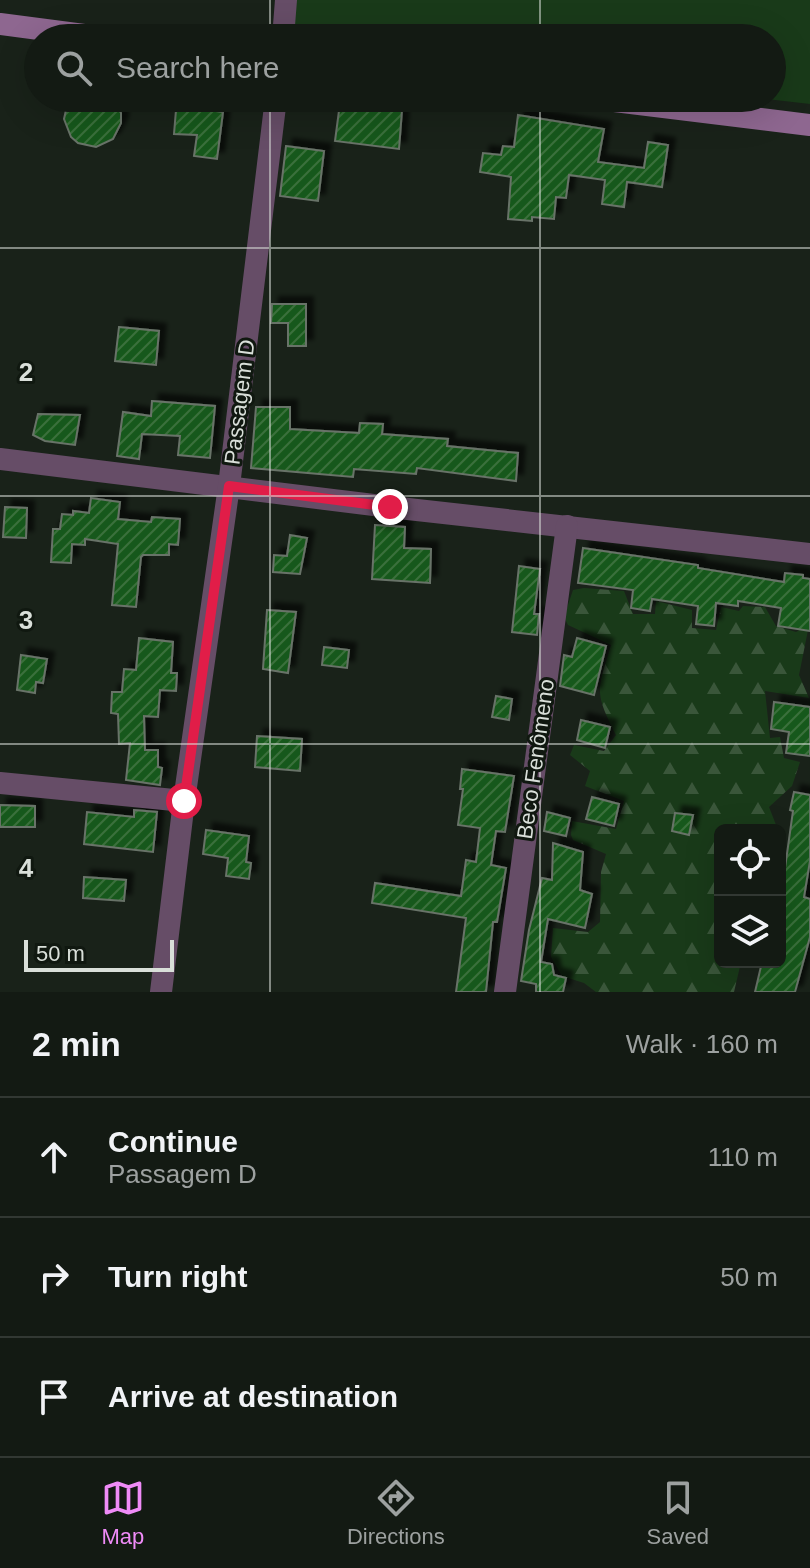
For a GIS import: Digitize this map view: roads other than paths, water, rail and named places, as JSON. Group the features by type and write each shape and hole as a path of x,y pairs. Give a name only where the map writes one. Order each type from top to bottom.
{"main road":[{"path":"0,24 24,27"},
{"path":"704,112 810,125"}],"street":[{"path":"284,24 286,0"},
{"name":"Passagem D","path":"161,992 184,801 229,486 274,112"},
{"path":"0,459 810,554"},
{"name":"Beco Fenômeno","path":"505,992 567,526"},
{"path":"0,783 184,801"}]}
